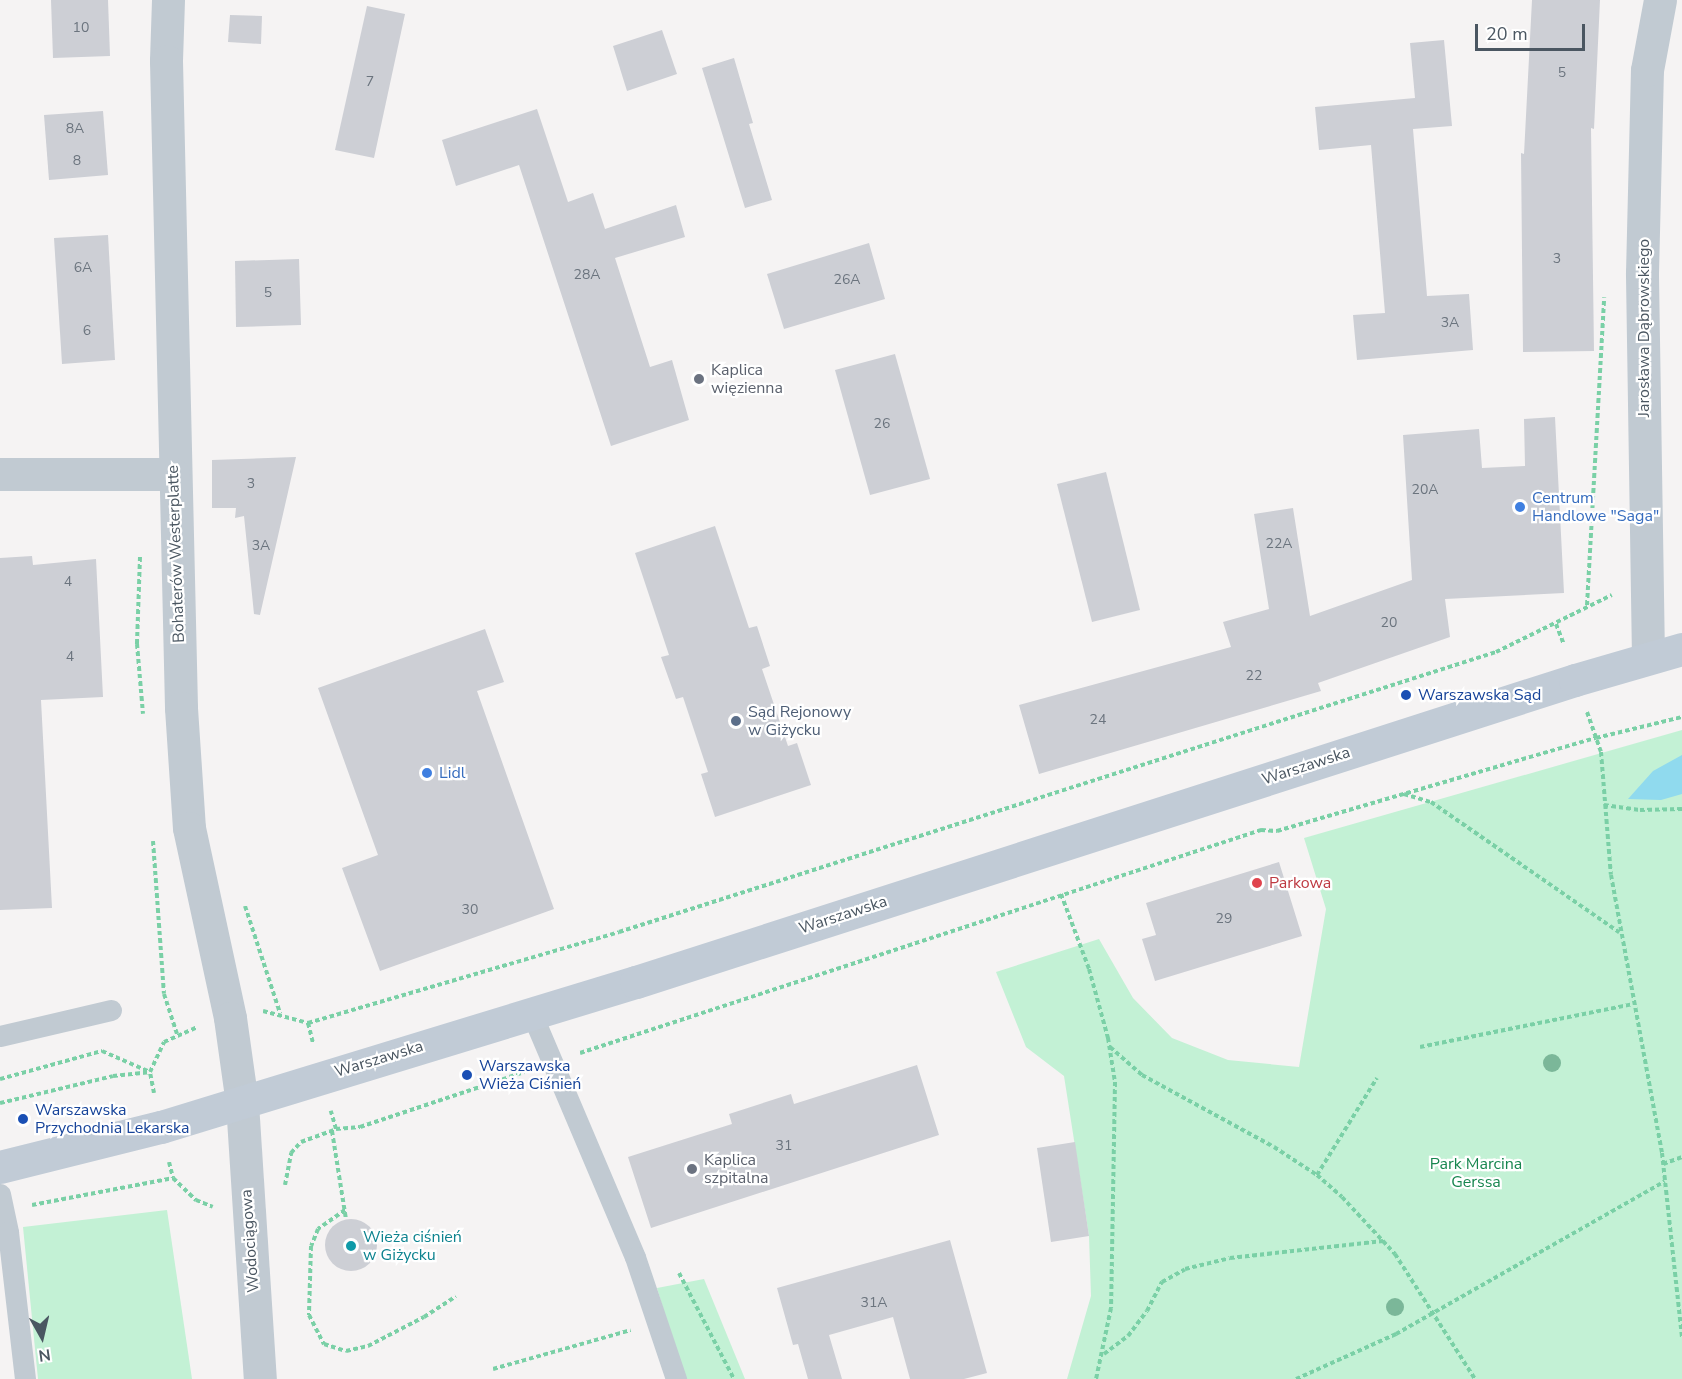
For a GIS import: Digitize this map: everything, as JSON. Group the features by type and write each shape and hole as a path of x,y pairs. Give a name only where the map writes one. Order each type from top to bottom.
{"street":[{"name":"Bohaterów Westerplatte","path":"168,0 166,61 173,474 181,708 189,828 230,1018 242,1102"},
{"name":"Jarosława Dąbrowskiego","path":"1648,658 1642,273 1647,70 1660,0"},
{"path":"0,474 173,474"},
{"name":"Warszawska","path":"0,1167 161,1127 531,1012 636,982 1575,680 1682,649"},
{"name":"Wodociągowa","path":"242,1102 260,1379"}],"lane":[{"path":"0,1036 111,1011"},
{"path":"531,1012 634,1257 676,1379"},
{"path":"2,1202 25,1379"}],"path":[{"path":"150,1072 164,1042 193,1028 261,1011 280,1013 308,1023 619,932 1009,810 1496,652 1587,605 1647,581"},
{"path":"1575,680 1601,752 1604,805 1620,932 1663,1164 1682,1337"},
{"path":"346,1219 334,1130 360,1127 1060,894 1261,830 1277,831 1596,738 1682,717"},
{"path":"1404,794 1431,802 1620,932"},
{"path":"1604,805 1640,810 1682,808"},
{"path":"1060,894 1089,969 1110,1047 1115,1082 1116,1209 1112,1308 1104,1354 1096,1379"},
{"path":"244,904 280,1013"},
{"path":"1420,1047 1633,1004"},
{"path":"1110,1047 1142,1075 1317,1175 1384,1240 1434,1313 1475,1379"},
{"path":"0,1079 102,1051 150,1072"},
{"path":"0,1103 113,1076 150,1072"},
{"path":"1317,1175 1377,1078"},
{"path":"1663,1164 1682,1157"},
{"path":"2,1202 173,1178"},
{"path":"1296,1379 1434,1313 1665,1181"},
{"path":"345,1210 318,1229 311,1246 309,1315 324,1344 346,1351 368,1346 400,1332 456,1296"},
{"path":"1104,1354 1128,1336 1147,1311 1162,1282 1185,1269 1230,1258 1384,1240"},
{"path":"679,1273 734,1379"},
{"path":"493,1370 657,1323"}],"green space":[{"name":"Park Marcina Gerssa","path":"1682,730 1682,1379 1067,1379 1091,1296 1089,1236 1064,1076 1026,1047 996,972 1099,939 1133,998 1172,1038 1228,1060 1299,1067 1326,909 1304,838"},
{"path":"167,1210 192,1379 38,1379 23,1227"},
{"path":"704,1279 745,1379 684,1379 657,1288"}],"water":[{"path":"1682,755 1682,794 1661,800 1628,799 1653,771"}],"building":[{"path":"51,0 108,0 110,56 53,58"},
{"path":"1532,0 1600,0 1594,129 1591,128 1594,351 1523,352 1521,153 1524,154"},
{"path":"367,6 405,14 374,158 335,150"},
{"path":"230,15 262,16 261,44 228,42"},
{"path":"662,30 677,74 627,91 613,46"},
{"path":"1444,40 1452,126 1413,129 1427,296 1469,294 1473,350 1357,360 1353,315 1385,313 1371,145 1319,150 1315,107 1415,98 1410,43"},
{"path":"734,58 753,123 749,124 772,200 745,208 702,68"},
{"path":"537,109 568,202 593,193 605,229 676,205 685,237 615,258 650,367 672,360 689,420 611,446 519,165 456,186 442,140"},
{"path":"103,111 108,175 49,180 44,115"},
{"path":"108,235 115,360 62,364 54,238"},
{"path":"869,243 885,299 784,329 767,274"},
{"path":"299,259 301,325 236,327 235,261"},
{"path":"895,354 930,479 870,495 835,370"},
{"path":"1555,417 1564,593 1445,599 1450,637 1318,683 1321,691 1039,774 1019,705 1231,647 1223,622 1269,609 1254,514 1293,508 1310,616 1412,580 1403,435 1479,429 1482,468 1525,466 1524,419"},
{"path":"296,457 260,615 254,614 244,516 235,518 236,508 212,508 212,460"},
{"path":"1106,472 1140,610 1092,622 1057,484"},
{"name":"Sąd Rejonowy w Giżycku","path":"715,526 749,628 757,626 770,666 762,669 788,746 797,743 811,785 715,817 701,774 708,772 683,697 676,699 661,657 669,655 635,553"},
{"path":"32,556 33,565 96,559 103,697 41,700 52,908 0,910 0,558"},
{"name":"Lidl","path":"485,629 504,682 477,691 554,909 380,971 342,868 378,855 318,688"},
{"path":"1279,862 1302,936 1155,981 1142,939 1156,935 1146,903"},
{"path":"917,1065 939,1135 651,1228 628,1157 732,1124 729,1114 791,1094 794,1104"},
{"path":"1075,1142 1089,1236 1051,1242 1037,1148"},
{"name":"Wieża ciśnień w Giżycku","path":"351,1219 361,1221 369,1227 375,1235 377,1245 375,1255 369,1263 361,1269 351,1271 341,1269 333,1263 327,1255 325,1245 327,1235 333,1227 341,1221"},
{"path":"950,1240 987,1373 964,1379 910,1379 893,1317 829,1335 842,1379 808,1379 798,1344 793,1345 777,1288"}],"place":[{"name":"Kaplica więzienna","path":"699,379"},
{"name":"Centrum Handlowe \"Saga\"","path":"1520,507"},
{"name":"Warszawska Sąd","path":"1406,695"},
{"name":"Sąd Rejonowy w Giżycku","path":"736,721"},
{"name":"Lidl","path":"427,773"},
{"name":"Parkowa","path":"1257,883"},
{"name":"Warszawska Wieża Ciśnień","path":"467,1075"},
{"name":"Warszawska Przychodnia Lekarska","path":"23,1119"},
{"name":"Kaplica szpitalna","path":"692,1169"},
{"name":"Wieża ciśnień w Giżycku","path":"351,1246"}]}
